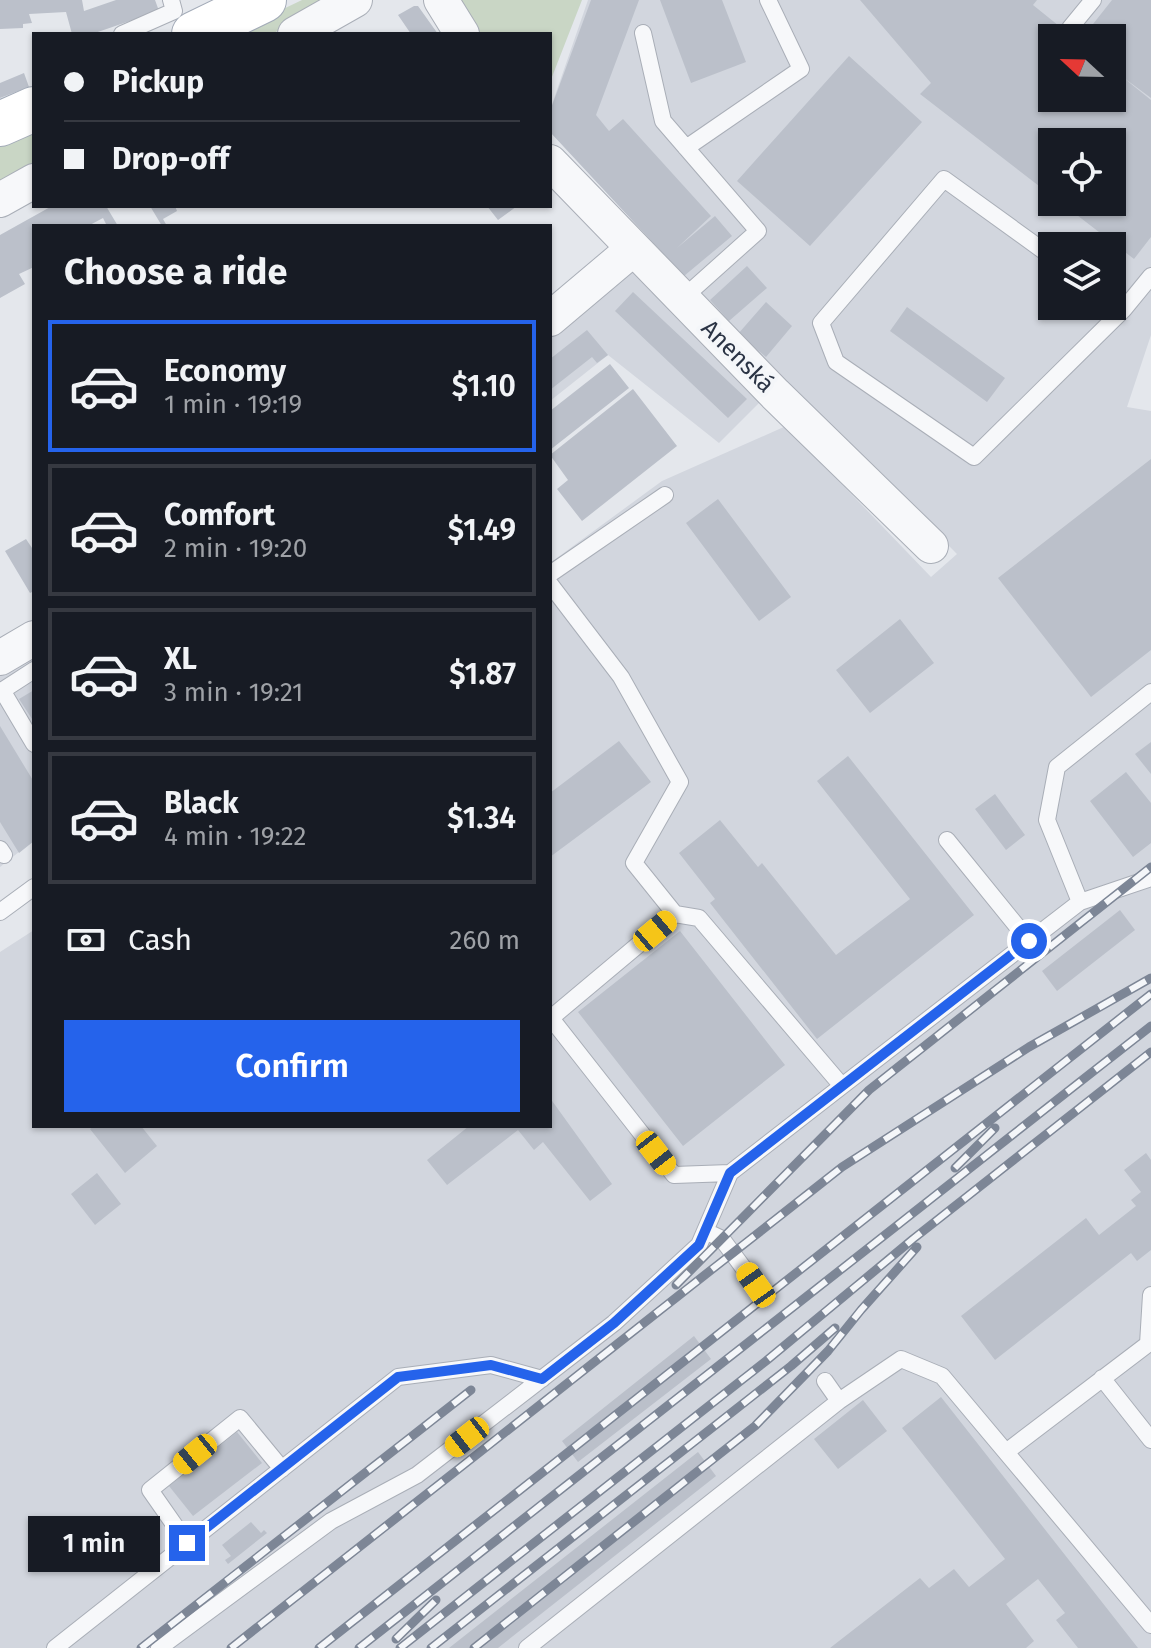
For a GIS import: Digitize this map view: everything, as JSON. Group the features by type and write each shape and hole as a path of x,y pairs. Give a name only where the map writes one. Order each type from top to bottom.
{"main road":[{"path":"198,32 264,0"},
{"path":"0,124 32,110"}],"street":[{"path":"299,32 355,0"},
{"path":"441,0 461,32"},
{"name":"Anenská","path":"552,164 682,299 931,546"},
{"path":"0,200 32,182"},
{"path":"552,317 633,249"},
{"path":"1,680 32,641"}],"lane":[{"path":"127,32 174,11 171,0"},
{"path":"686,148 801,69 768,0"},
{"path":"1073,24 1093,0"},
{"path":"643,33 663,121 758,231 682,299"},
{"path":"1038,247 944,179 821,323 836,362 974,457 1104,320"},
{"path":"1126,298 1151,276"},
{"path":"552,573 665,495"},
{"path":"552,587 621,677 680,782 634,863 675,914 699,918 842,1086"},
{"path":"32,671 1,680 32,740"},
{"path":"1080,902 1047,820 1057,767 1151,692"},
{"path":"947,840 1029,941"},
{"path":"159,1648 331,1521 417,1475 614,1323 699,1245 730,1173 842,1086 1080,902 1151,878"},
{"path":"0,912 32,888"},
{"path":"552,1016 675,914"},
{"path":"552,1018 674,1175 730,1173"},
{"path":"705,1231 722,1239 756,1285"},
{"path":"1006,1452 1148,1344 1151,1295"},
{"path":"527,1648 839,1401 901,1359 942,1376 1151,1625"},
{"path":"55,1648 398,1377 491,1365 542,1379"},
{"path":"1102,1378 1151,1440"},
{"path":"825,1381 839,1401"},
{"path":"187,1543 150,1490 240,1418 282,1469"}],"shaded area":[{"path":"588,0 1151,0 1151,335 1127,407 1151,411 1151,1648 0,1648 0,952 32,931 32,1128 552,1128 552,562 662,481 786,426 931,577 957,554 738,334 552,133 552,104"},
{"path":"650,256 779,383 719,443 608,355 552,399 552,317"},
{"path":"32,639 32,842 0,867 0,659"}],"green space":[{"path":"302,0 333,0 276,32 235,32"},
{"path":"460,0 582,0 552,77 552,32 479,32"},
{"path":"32,127 32,167 0,185 0,141"}],"building":[{"path":"0,0 82,0 84,11 116,0 155,0 159,11 98,32 71,32 66,12 29,14 32,23 23,24 23,28 0,29"},
{"path":"591,0 639,0 596,115 609,131 623,119 711,216 677,248 715,216 732,236 684,276 552,134 552,106"},
{"path":"660,0 722,0 746,62 691,83"},
{"path":"860,0 1037,0 1033,5 1057,24 1038,24 1038,112 1126,112 1126,80 1151,100 1151,237 1134,259 1126,253 1126,232 1099,232 1078,216 1126,216 1126,128 1038,128 1038,185 920,94 931,83"},
{"path":"1112,0 1151,0 1151,98 1126,79 1126,24 1093,24"},
{"path":"418,6 437,32 410,32 398,15"},
{"path":"849,56 922,122 810,246 737,181"},
{"path":"24,73 29,87 0,98 0,83"},
{"path":"48,208 107,208 117,224 106,224 103,218 92,224 32,224 32,268 19,274 25,284 0,298 0,235"},
{"path":"151,208 176,208 177,211 163,219 166,224 161,224"},
{"path":"489,208 514,208 498,220"},
{"path":"747,266 767,288 729,321 710,300"},
{"path":"633,292 747,399 728,418 615,311"},
{"path":"766,302 792,326 766,357 738,334"},
{"path":"907,307 1005,378 987,402 890,331"},
{"path":"587,330 608,355 597,363 592,357 552,388 552,357"},
{"path":"610,364 629,388 552,448 552,409"},
{"path":"633,389 677,446 582,521 557,489 568,480 552,453"},
{"path":"1151,459 1151,650 1091,697 998,578"},
{"path":"718,499 791,597 759,621 686,523"},
{"path":"26,539 32,548 32,592 30,593 5,551"},
{"path":"900,619 934,663 870,713 836,670"},
{"path":"32,691 32,719 19,699"},
{"path":"0,726 32,779 32,843 19,853 0,822"},
{"path":"619,741 651,782 552,856 552,791"},
{"path":"1151,742 1151,774 1135,754"},
{"path":"848,756 974,915 817,1039 710,903 715,899 679,853 720,820 758,867 762,863 836,955 910,899 817,781"},
{"path":"1126,772 1151,803 1151,843 1133,857 1090,801"},
{"path":"995,794 1025,835 1006,850 975,809"},
{"path":"1120,910 1135,930 1057,991 1042,971"},
{"path":"680,931 785,1065 683,1146 578,1012"},
{"path":"552,1101 612,1184 590,1201 543,1142 534,1150 518,1130 447,1185 427,1160 467,1128 552,1128"},
{"path":"143,1128 157,1146 125,1173 90,1129"},
{"path":"1146,1153 1151,1160 1151,1250 1137,1261 1131,1253 995,1360 961,1316 1086,1218 1099,1235 1136,1206 1131,1200 1141,1192 1124,1170"},
{"path":"97,1173 121,1204 95,1225 71,1194"},
{"path":"694,1336 711,1359 578,1462 562,1441"},
{"path":"941,1397 1138,1648 1078,1648 1056,1620 1065,1613 1038,1579 1006,1604 1034,1641 1026,1648 830,1648 920,1578 929,1588 954,1569 969,1587 1005,1559 902,1428"},
{"path":"863,1400 887,1431 838,1469 814,1439"},
{"path":"237,1432 262,1463 193,1516 169,1486"},
{"path":"698,1452 716,1476 498,1648 449,1648"},
{"path":"251,1522 261,1533 264,1530 267,1533 228,1564 225,1560 231,1556 222,1545"}],"railway":[{"path":"676,1285 869,1090 1151,867"},
{"path":"231,1648 842,1167 1029,1047 1151,978"},
{"path":"319,1648 1151,994"},
{"path":"359,1648 1151,1026"},
{"path":"400,1648 766,1361 913,1239 1151,1052"},
{"path":"955,1168 995,1128"},
{"path":"474,1648 755,1426 828,1351 917,1247"},
{"path":"431,1648 791,1366 835,1328"},
{"path":"141,1648 471,1390"},
{"path":"396,1639 436,1600"}],"route":[{"path":"187,1543 398,1377 491,1365 542,1379 614,1323 699,1245 730,1173 1029,941"}]}
